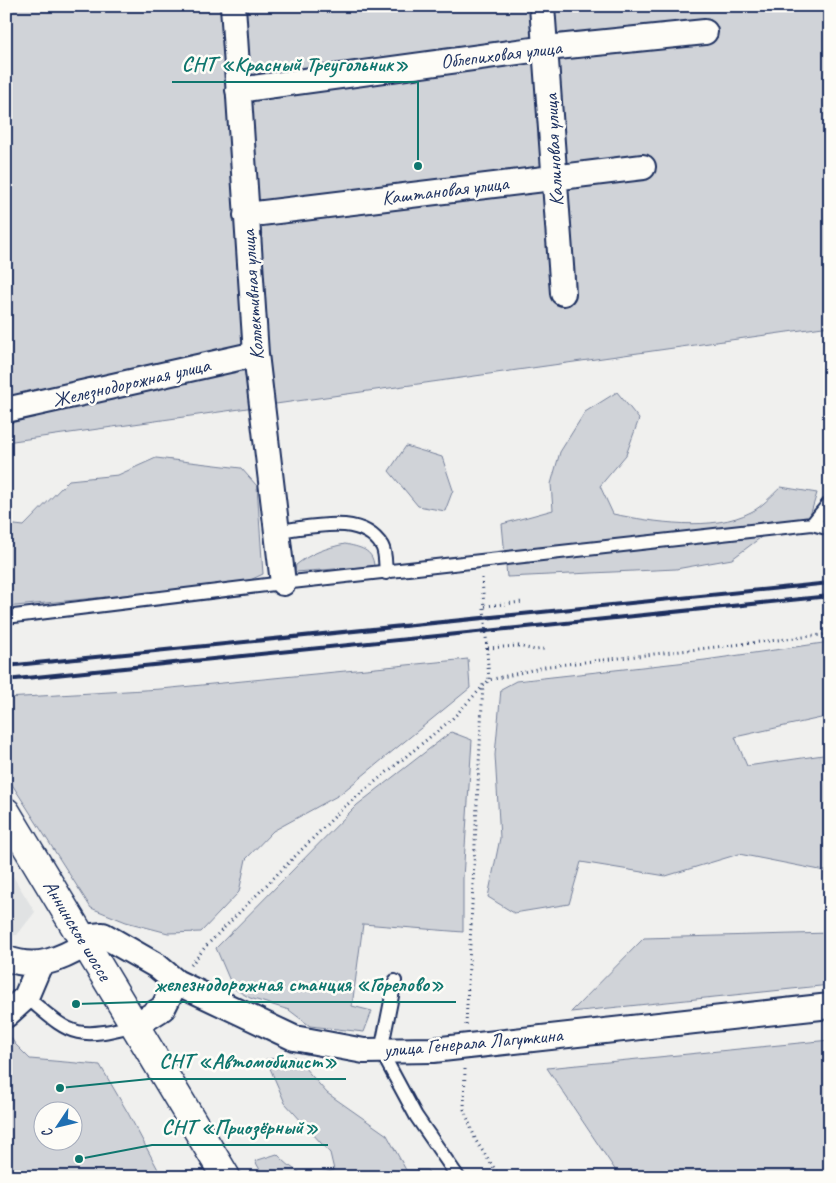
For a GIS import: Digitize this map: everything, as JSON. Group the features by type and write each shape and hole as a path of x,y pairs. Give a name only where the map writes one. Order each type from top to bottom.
{"main road":[{"name":"Аннинское шоссе","path":"6,812 226,1177"}],"street":[{"name":"Коллективная улица","path":"233,6 256,354 283,583"},
{"name":"Калиновая улица","path":"542,6 547,48 563,293"},
{"name":"Облепиховая улица","path":"238,90 547,48 705,32"},
{"name":"Каштановая улица","path":"246,215 554,176 643,167"},
{"name":"Железнодорожная улица","path":"6,410 256,354"},
{"name":"улица Генерала Лагуткина","path":"85,941 103,935 157,966 176,982 294,1038 364,1051 433,1050 830,1006"},
{"path":"6,958 14,962 40,964 62,958 85,941"},
{"path":"6,1016 26,997 40,964"},
{"path":"136,1025 163,1008 176,982"}],"lane":[{"path":"812,524 830,502"},
{"path":"277,531 345,524 368,530 383,547 386,573"},
{"path":"6,617 283,583 812,524 830,529"},
{"path":"395,981 381,1051 416,1116 458,1177"},
{"path":"26,997 61,1024 77,1032 92,1033 136,1025"}],"path":[{"path":"482,580 489,680"},
{"path":"485,606 523,602"},
{"path":"176,982 206,946 343,808 452,719 483,683 549,666 830,634"},
{"path":"488,648 518,646 536,650 544,649"},
{"path":"483,683 464,1109 476,1141 500,1177"}],"shaded area":[{"path":"6,6 830,6 830,326 6,442"},
{"path":"617,392 639,419 626,455 600,486 613,514 683,524 719,522 736,518 755,510 781,487 817,493 809,519 764,535 732,559 676,569 507,577 502,524 553,510 551,484 560,452 585,412"},
{"path":"406,446 442,457 453,490 445,511 418,506 389,471"},
{"path":"156,458 241,468 257,486 263,574 244,583 6,607 6,524 24,526 69,480 118,475"},
{"path":"345,544 368,552 374,566 295,572 296,565 307,557 325,549"},
{"path":"830,642 830,716 735,737 747,766 830,754 830,872 739,854 666,876 581,862 569,904 514,913 488,897 500,838 495,755 501,689 516,681 705,660"},
{"path":"468,659 470,688 339,795 273,831 246,859 239,892 201,932 168,933 126,922 91,908 6,775 6,698 161,689"},
{"path":"451,732 472,740 463,878 463,932 363,924 352,1006 372,1011 364,1032 310,1026 289,1010 250,998 233,988 216,948 357,805"},
{"path":"6,865 35,912 17,935 6,936"},
{"path":"830,933 830,985 571,1012 644,938"},
{"path":"6,1030 15,1044 30,1059 100,1065 162,1177 6,1177"},
{"path":"830,1040 830,1177 620,1177 547,1068"},
{"path":"295,1057 327,1093 387,1135 406,1170 427,1170 432,1177 264,1177 255,1161 277,1154 290,1166 308,1175 316,1175 334,1170 330,1153 285,1103 266,1059"}],"railway":[{"path":"6,666 830,583"},
{"path":"6,680 830,596"}],"place":[{"name":"СНТ «Красный Треугольник»","path":"418,166"},
{"name":"железнодорожная станция «Горелово»","path":"76,1004"},
{"name":"СНТ «Автомобилист»","path":"60,1088"},
{"name":"СНТ «Приозёрный»","path":"79,1159"}]}
